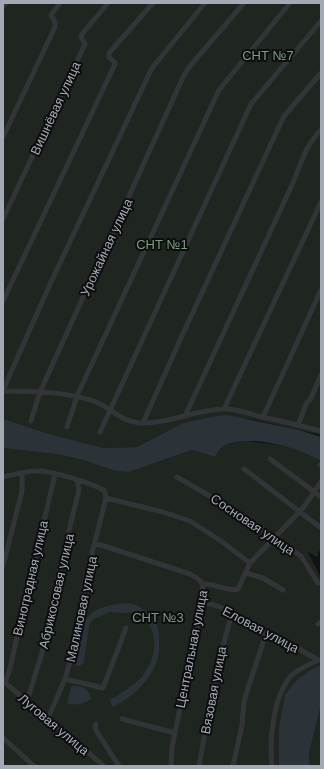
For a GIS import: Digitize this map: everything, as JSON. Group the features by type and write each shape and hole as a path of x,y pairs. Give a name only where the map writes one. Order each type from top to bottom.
{"street":[{"path":"3,7 6,3"},
{"path":"3,137 55,27 55,22 51,15 60,3"},
{"name":"Вишнёвая улица","path":"3,219 85,44 81,37 82,34 108,3"},
{"path":"3,301 115,64 109,57 109,53 152,3"},
{"path":"205,3 152,68 51,282 3,390 77,396 98,403 122,418 138,423 160,422 194,413 224,409 321,431"},
{"name":"Урожайная улица","path":"31,420 40,392 184,75 244,3"},
{"path":"67,427 77,396 219,90 290,3"},
{"path":"100,432 251,104 321,21"},
{"path":"143,423 183,333 284,116 321,73"},
{"path":"185,416 303,158 313,138 321,130"},
{"path":"224,409 321,202"},
{"path":"263,417 321,290"},
{"path":"298,425 307,402 310,400 321,375"},
{"path":"270,459 321,497"},
{"path":"244,469 321,528"},
{"path":"3,477 39,471 96,486 106,492 106,498 163,512 190,521 221,541 250,563"},
{"path":"3,566 22,491 22,473"},
{"name":"Виноградная улица","path":"4,682 10,665 55,474"},
{"name":"Сосновая улица","path":"177,476 232,508 301,556 318,583"},
{"name":"Абрикосовая улица","path":"27,701 42,653 79,490 77,480"},
{"name":"Центральная улица","path":"171,766 172,747 202,604 203,584 215,585 234,590 238,589 250,563 299,511 321,482"},
{"name":"Малиновая улица","path":"48,718 65,679 72,655 78,619 83,610 82,602 85,581 96,544 95,538 106,498"},
{"path":"96,544 101,544 190,574 203,584"},
{"path":"246,573 263,578 283,590"},
{"name":"Еловая улица","path":"202,604 223,608 231,616 319,660"},
{"name":"Вязовая улица","path":"199,766 214,681 231,616"},
{"path":"65,679 103,688 126,628"},
{"path":"233,766 242,725 244,702 266,634"},
{"path":"272,766 272,735 281,692 290,675 319,660"},
{"name":"Луговая улица","path":"4,682 104,766"},
{"path":"122,719 175,733"},
{"path":"96,724 95,728 97,732 118,766"},
{"path":"3,738 34,766"}],"green space":[{"name":"СНТ №1","path":"7,3 321,3 321,435 249,419 183,423 137,447 104,448 53,435 3,419 3,8"},
{"name":"СНТ №3","path":"244,441 275,444 293,448 321,461 321,552 320,549 317,557 308,552 321,578 321,665 310,670 279,728 279,766 3,766 3,448 56,454 83,460 115,471 129,472 192,450 215,457 224,445"},
{"path":"321,705 321,766 310,766 309,753"}],"shaded area":[{"path":"227,415 299,430 321,437 321,461 300,451 287,447 248,441 225,445 215,457 192,450 129,472 115,471 83,460 56,454 3,448 3,419 53,435 104,448 137,447 183,423"},
{"path":"124,603 138,606 146,611 157,624 159,632 159,652 157,662 153,670 142,686 128,698 112,707 110,700 138,681 149,666 152,658 154,650 153,634 145,619 139,612 110,612 92,620 89,626 84,662 80,666 76,666 76,662 83,625 91,614 100,608"},
{"path":"321,665 321,705 309,753 310,766 279,766 279,728 285,695 295,682 310,670"},
{"path":"73,686 83,687 89,693 91,699 79,704 67,703 71,688"}],"park label":[{"name":"СНТ №7","path":"268,55"}]}
